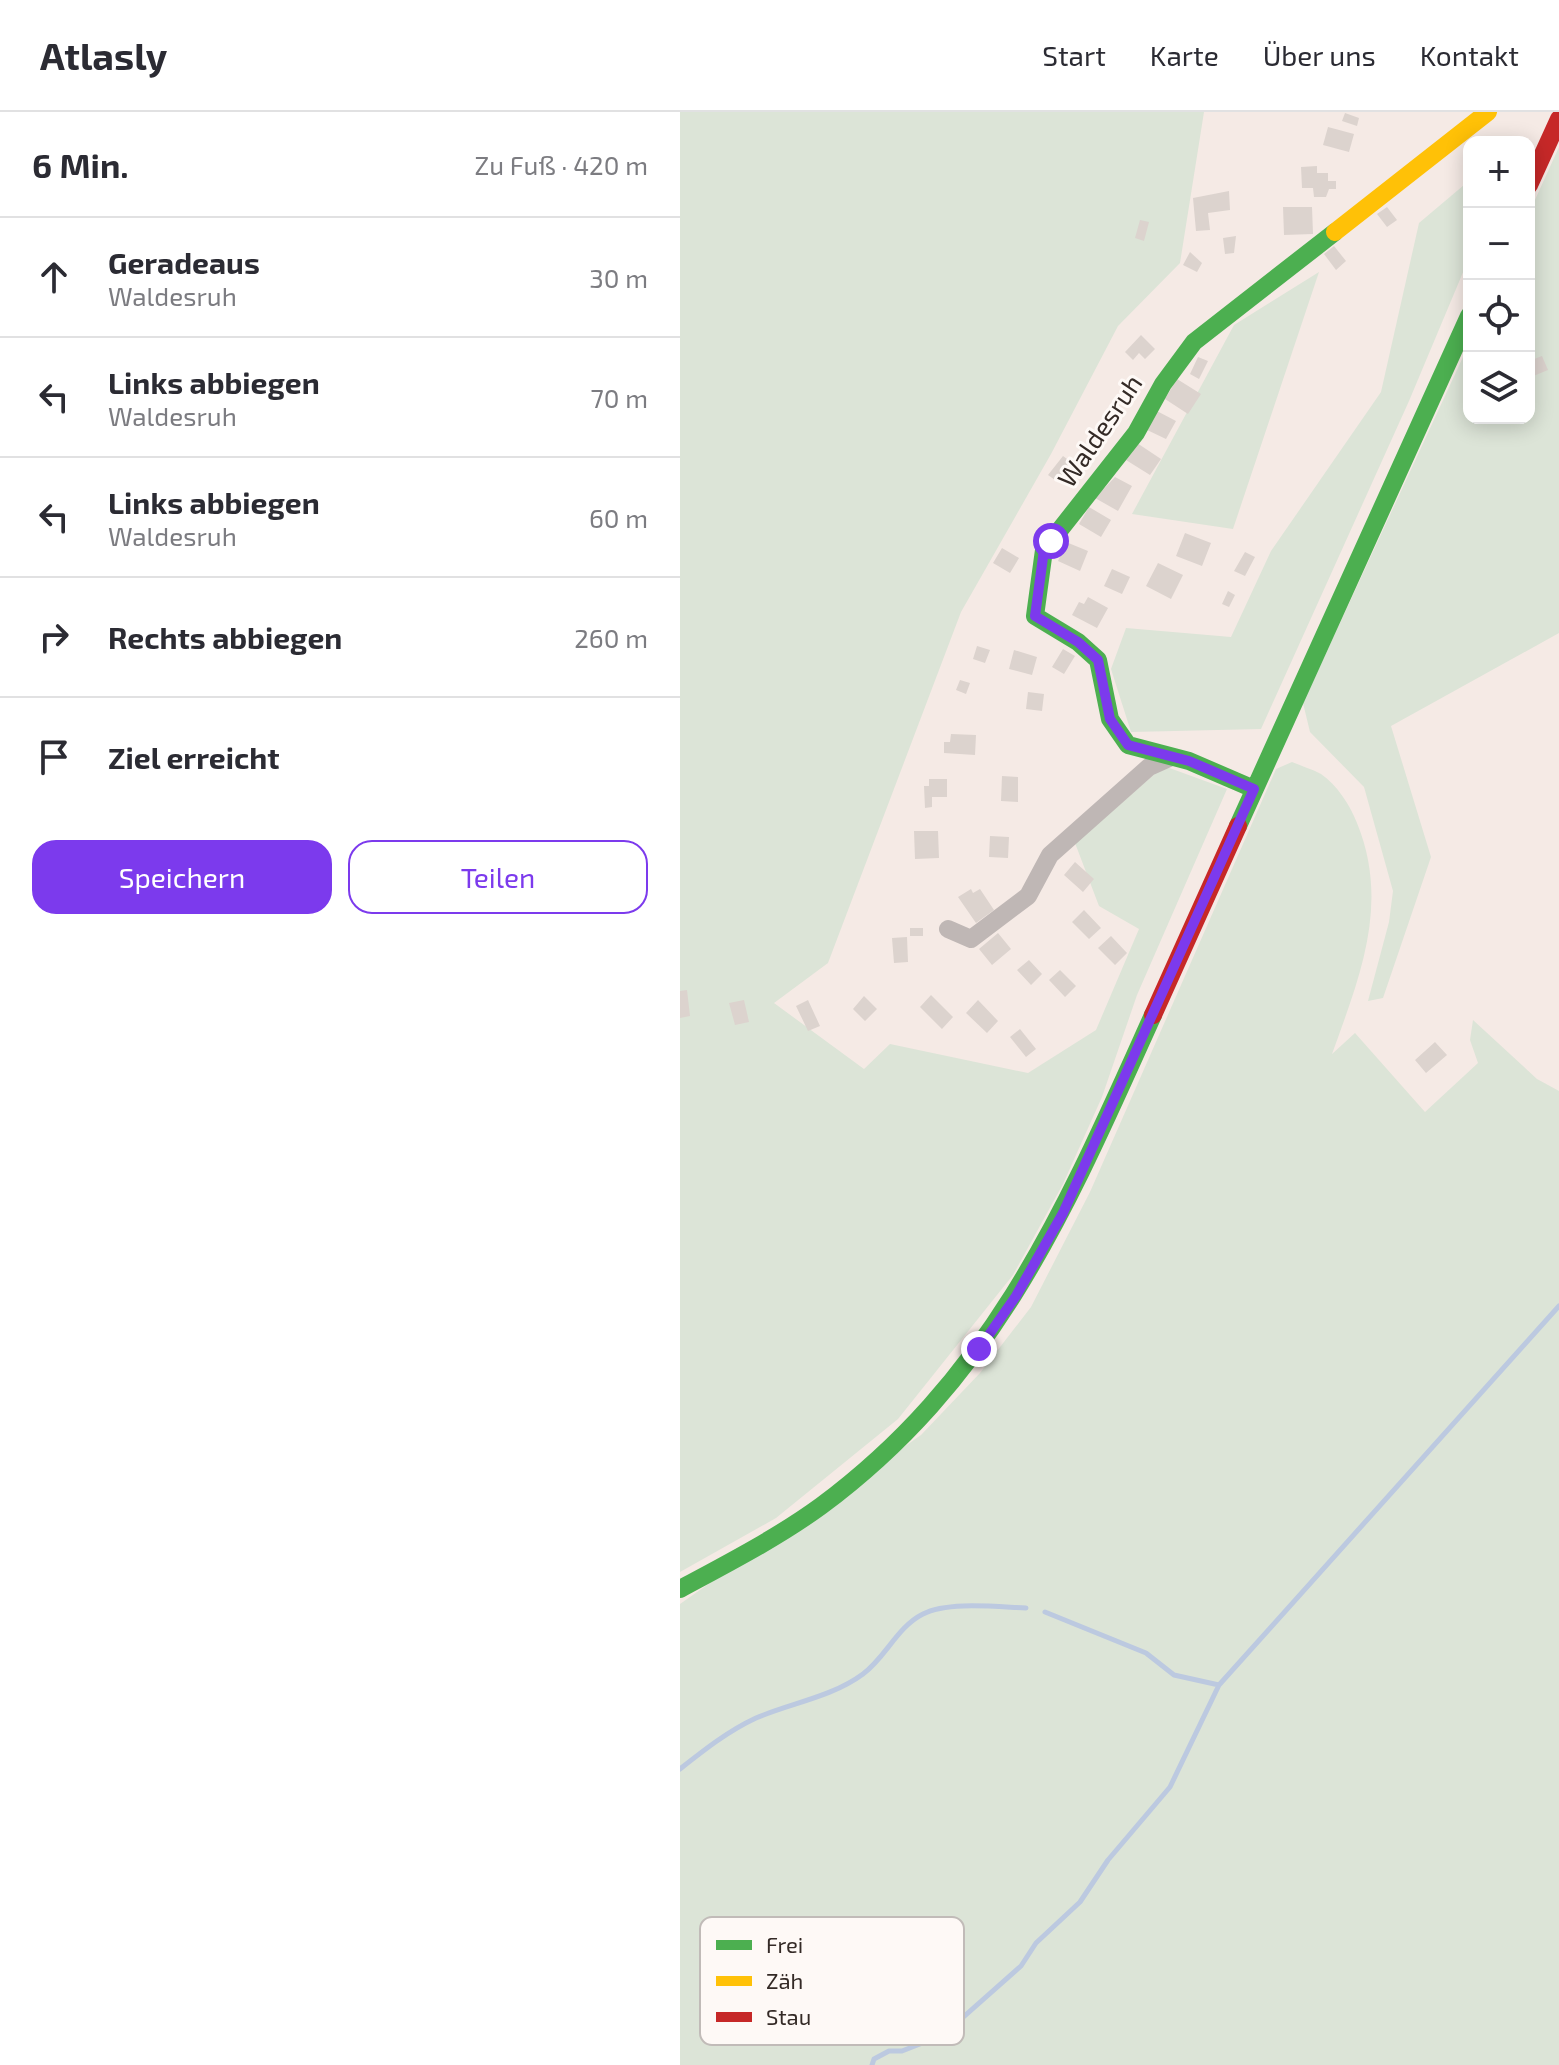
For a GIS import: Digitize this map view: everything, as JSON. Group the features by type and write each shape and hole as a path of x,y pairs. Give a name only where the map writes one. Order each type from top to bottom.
{"main road":[{"name":"Waldesruh","path":"1254,789 1189,761 1128,745 1110,719 1098,660 1078,642 1035,616 1044,550 1136,433 1163,384 1194,342 1488,112"},
{"path":"1535,172 1559,119"},
{"path":"680,1589 786,1529 872,1465 939,1397 1005,1314 1069,1199 1463,329"}],"street":[{"path":"948,929 971,939 1028,896 1050,855 1149,767 1169,758"}],"shaded area":[{"path":"680,112 1204,112 1180,263 1118,326 1051,454 961,612 828,963 774,1003 864,1069 890,1044 1028,1073 1096,1030 1139,929 1099,906 1075,843 1164,766 1227,789 1137,995 1102,1097 1063,1184 1013,1275 898,1419 776,1518 680,1572"},
{"path":"1559,147 1559,633 1391,726 1431,857 1383,998 1368,1001 1389,922 1393,891 1364,787 1310,732 1303,703 1463,357 1463,424 1535,424 1535,200"},
{"path":"1463,186 1463,272 1409,401 1261,729 1131,732 1111,669 1126,628 1231,637 1271,551 1381,392 1419,223"},
{"path":"1319,272 1233,529 1132,514 1234,325"},
{"path":"1292,762 1321,774 1332,784 1347,802 1367,853 1371,911 1367,940 1361,968 1332,1054 1355,1033 1425,1112 1478,1063 1470,1040 1473,1020 1537,1079 1559,1091 1559,2065 680,2065 680,1604 921,1435 980,1373 1031,1307 1090,1192 1276,769"}],"building":[{"path":"1345,113 1359,118 1357,126 1342,121"},
{"path":"1328,127 1354,134 1349,152 1323,145"},
{"path":"1317,166 1317,173 1328,173 1328,181 1336,181 1336,189 1329,189 1326,197 1314,197 1313,188 1302,188 1301,167"},
{"path":"1229,191 1230,210 1208,213 1210,230 1196,231 1193,198"},
{"path":"1283,207 1312,207 1313,234 1284,235"},
{"path":"1387,207 1397,220 1387,227 1377,214"},
{"path":"1140,220 1149,222 1144,241 1135,238"},
{"path":"1236,236 1234,253 1225,254 1223,238"},
{"path":"1334,246 1346,261 1336,270 1324,254"},
{"path":"1190,252 1202,263 1197,272 1183,265"},
{"path":"1141,335 1155,349 1145,359 1139,353 1133,360 1125,352"},
{"path":"1542,356 1548,370 1535,375 1535,359"},
{"path":"1198,357 1208,361 1199,379 1190,374"},
{"path":"1177,379 1201,394 1188,414 1165,399"},
{"path":"1155,410 1176,421 1166,439 1145,429"},
{"path":"1137,443 1161,459 1150,475 1126,460"},
{"path":"1063,456 1075,465 1065,478 1060,474 1055,480 1048,475"},
{"path":"1115,477 1132,486 1118,511 1095,498"},
{"path":"1089,507 1111,520 1101,537 1079,524"},
{"path":"1185,533 1211,543 1202,566 1176,556"},
{"path":"1066,542 1088,551 1080,571 1058,561"},
{"path":"1002,548 1019,558 1010,573 993,563"},
{"path":"1245,552 1255,557 1245,576 1234,571"},
{"path":"1158,563 1183,575 1171,599 1146,586"},
{"path":"1112,569 1130,577 1122,594 1104,586"},
{"path":"1228,591 1235,595 1229,607 1222,604"},
{"path":"1088,597 1108,608 1097,628 1072,615 1079,602 1084,604"},
{"path":"977,646 990,650 985,663 973,659"},
{"path":"1063,649 1075,656 1064,674 1052,667"},
{"path":"1014,650 1037,657 1032,675 1009,669"},
{"path":"960,680 970,683 966,694 956,690"},
{"path":"1028,692 1044,694 1042,711 1026,709"},
{"path":"951,734 976,735 975,755 944,753 944,742 950,742"},
{"path":"1002,776 1018,777 1018,802 1001,801"},
{"path":"929,779 947,779 947,797 932,797 932,807 925,808 924,786 929,786"},
{"path":"914,831 938,831 939,858 915,859"},
{"path":"990,836 1009,837 1008,858 989,857"},
{"path":"1075,862 1094,879 1083,892 1064,875"},
{"path":"971,889 973,893 980,889 994,910 976,923 958,897"},
{"path":"1084,910 1101,928 1089,939 1072,922"},
{"path":"910,928 923,928 923,936 910,936"},
{"path":"998,933 1011,949 992,965 979,949"},
{"path":"1111,936 1127,953 1115,965 1098,948"},
{"path":"907,937 908,962 894,963 892,938"},
{"path":"1029,960 1042,974 1031,985 1017,970"},
{"path":"1060,970 1076,986 1065,997 1049,980"},
{"path":"687,990 690,1016 680,1018 680,991"},
{"path":"931,995 953,1017 942,1029 920,1007"},
{"path":"864,996 877,1009 865,1021 853,1009"},
{"path":"744,1000 749,1022 735,1025 729,1003"},
{"path":"808,1000 820,1026 808,1031 796,1006"},
{"path":"978,1000 998,1021 987,1033 966,1013"},
{"path":"1020,1029 1036,1049 1026,1057 1010,1037"},
{"path":"1435,1042 1447,1055 1426,1073 1415,1060"}],"waterway":[{"path":"964,2016 1021,1966 1036,1943 1080,1902 1108,1860 1170,1787 1219,1685 1559,1306"},
{"path":"680,1769 746,1723 851,1682 871,1667 906,1626 923,1614 959,1606 1026,1608"},
{"path":"1045,1612 1146,1653 1174,1675 1219,1685"},
{"path":"872,2065 874,2059 889,2051 902,2051 917,2045"}],"traffic: fast":[{"path":"1254,789 1189,761 1128,745 1110,719 1098,660 1078,642 1035,616 1044,550 1136,433 1163,384 1194,342 1335,232"},
{"path":"1238,826 1463,329"},
{"path":"680,1589 770,1539 821,1506 882,1455 935,1401 980,1344 1056,1220 1153,1015"}],"traffic: slow":[{"path":"1335,232 1488,112"}],"traffic: jam":[{"path":"1535,172 1559,119"},
{"path":"1153,1015 1238,826"}],"route":[{"path":"979,1349 1033,1269 1063,1213 1254,789 1189,761 1128,745 1110,719 1098,660 1078,642 1035,616 1044,550 1051,541"}]}
